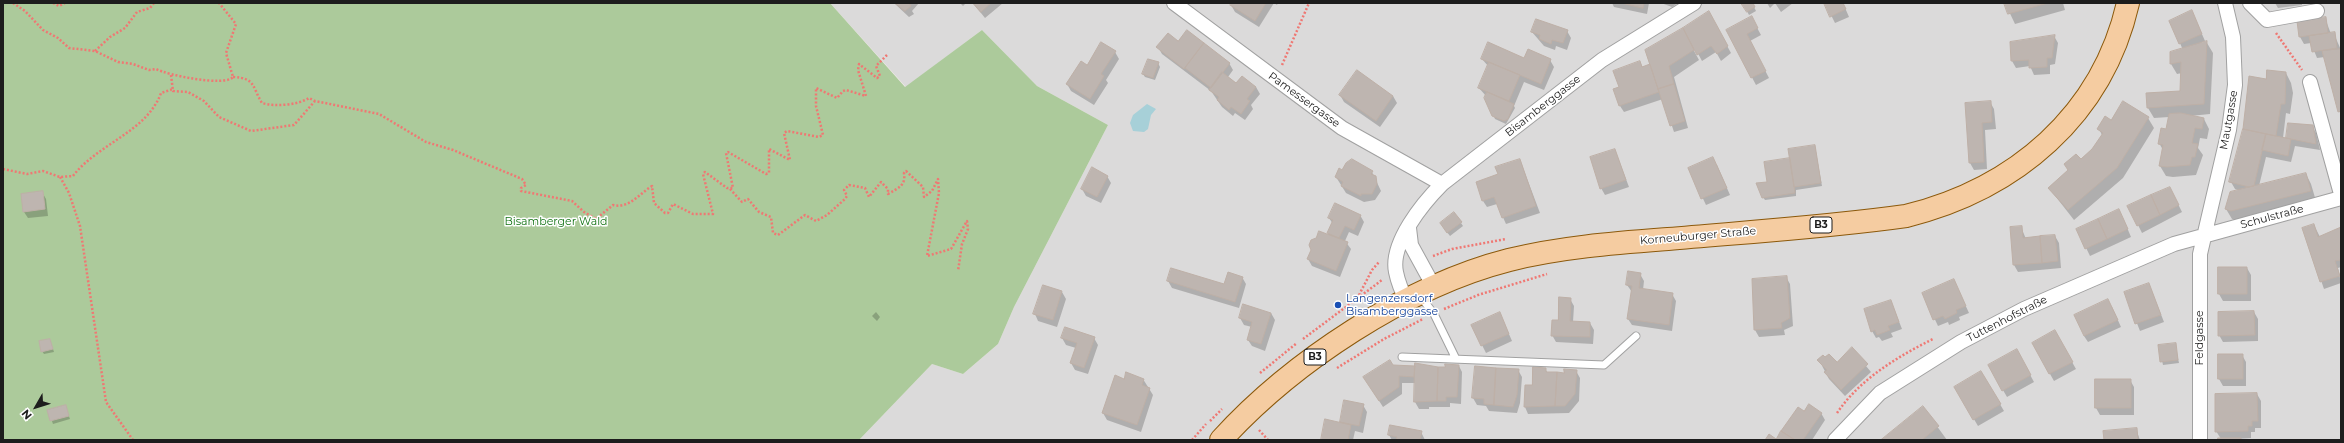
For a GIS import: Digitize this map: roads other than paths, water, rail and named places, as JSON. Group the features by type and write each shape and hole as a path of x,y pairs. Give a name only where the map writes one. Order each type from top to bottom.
{"main road":[{"name":"Korneuburger Straße","path":"1226,439 1299,368 1355,331 1420,294 1485,267 1553,252 1638,241 1900,217 1931,210 1959,200 2013,171 2045,145 2068,122 2088,94 2106,64 2121,26 2128,3"}],"street":[{"name":"Pamessergasse","path":"1174,3 1342,128 1442,184"},
{"name":"Bisamberggasse","path":"1420,294 1396,272 1395,262 1402,238 1426,200 1442,184 1602,60 1694,3"},
{"name":"Mautgasse","path":"2203,236 2233,106 2235,85 2233,44 2225,3"},
{"path":"2250,3 2267,20 2317,11"},
{"path":"2310,82 2341,194"},
{"name":"Schulstraße","path":"2203,236 2341,198"},
{"path":"1409,228 1411,245 1418,261 1420,294"},
{"name":"Tuttenhofstraße","path":"1835,440 1880,393 1961,342 2038,303 2152,253 2203,236"},
{"name":"Feldgasse","path":"2200,440 2200,254 2203,236"}],"lane":[{"path":"1420,294 1434,314 1456,359"},
{"path":"1402,357 1604,365 1636,336"}],"water":[{"path":"1147,104 1156,109 1151,115 1148,129 1144,132 1133,131 1130,123 1133,115"}],"place":[{"name":"Langenzersdorf Bisamberggasse","path":"1338,305"}],"park label":[{"name":"Bisamberger Wald","path":"556,222"}]}
